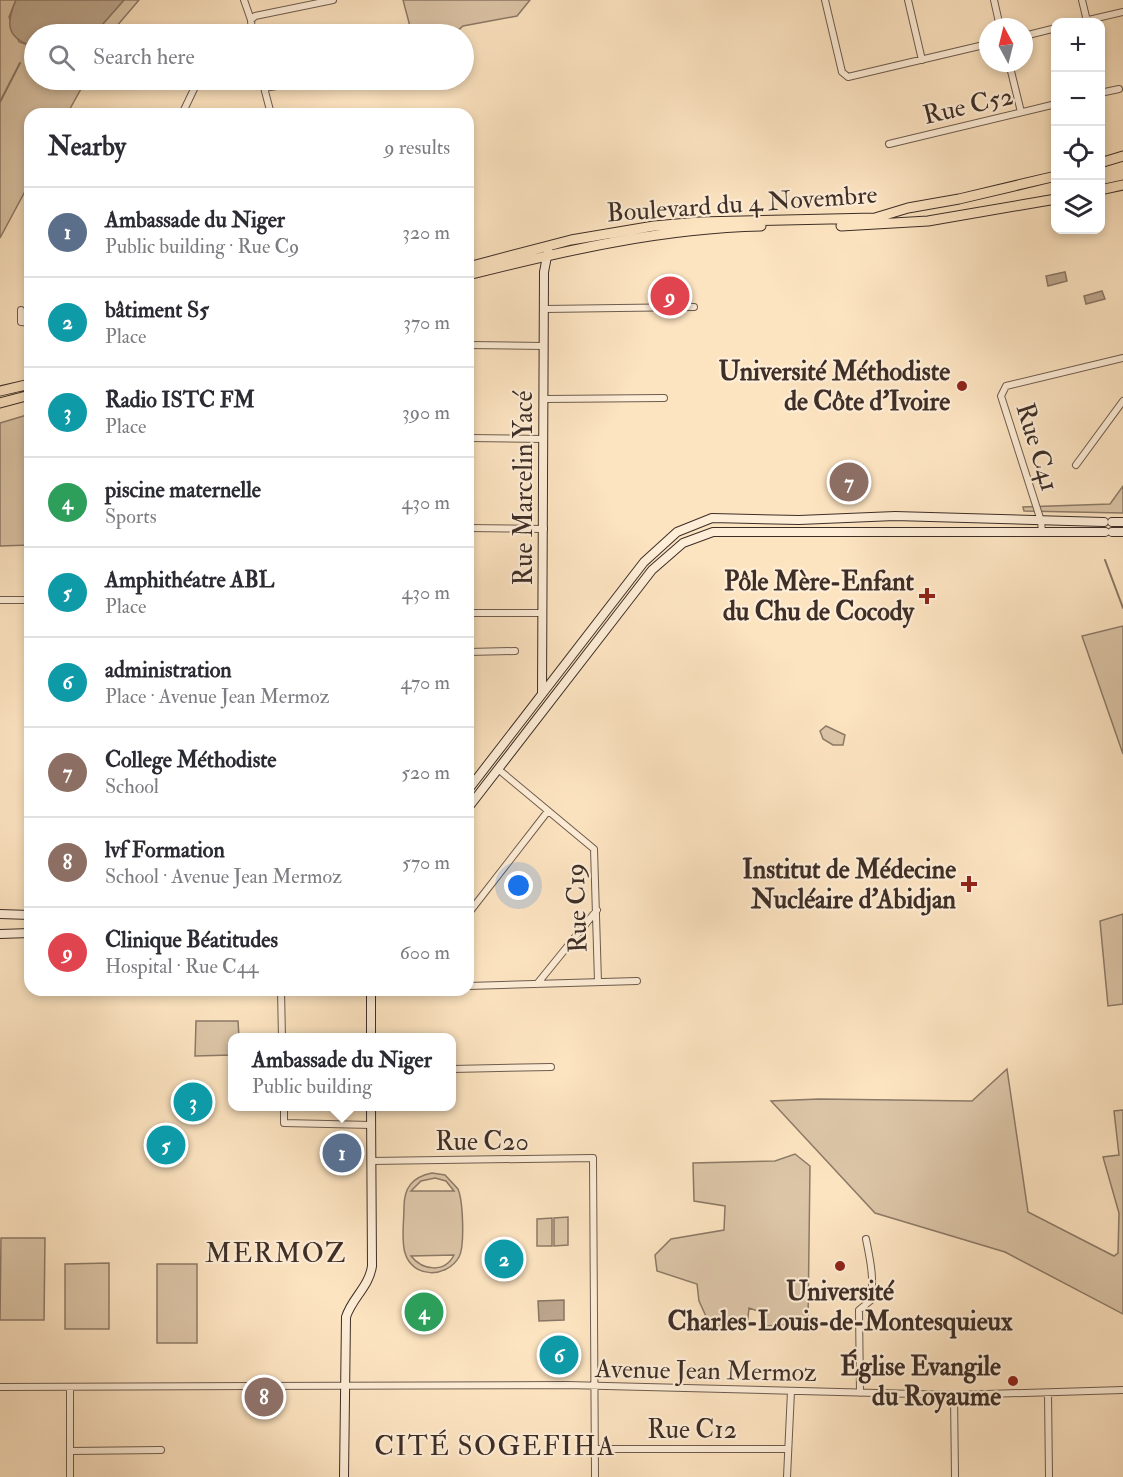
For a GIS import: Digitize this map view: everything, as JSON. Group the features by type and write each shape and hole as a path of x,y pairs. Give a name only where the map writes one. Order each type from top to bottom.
{"main road":[{"path":"1105,162 1123,156"},
{"name":"Boulevard du 4 Novembre","path":"474,266 548,250 591,235 699,222 875,218 908,208 980,195 1051,177"},
{"path":"1105,189 1123,184"},
{"name":"Boulevard du 4 Novembre","path":"548,250 720,229 874,226 928,221 1051,201"},
{"name":"Boulevard du 4 Novembre","path":"474,273 536,253"},
{"path":"0,391 24,385"},
{"path":"0,403 24,397"}],"street":[{"path":"244,0 251,24"},
{"path":"251,20 255,16 333,0"},
{"path":"825,0 844,75 848,77 979,46"},
{"path":"908,0 922,60"},
{"path":"994,0 998,18"},
{"path":"1082,0 1083,18"},
{"path":"1099,18 1123,12"},
{"path":"1033,34 1051,29"},
{"path":"1011,72 1021,112"},
{"path":"1105,92 1119,88"},
{"path":"185,108 194,90"},
{"path":"265,90 269,108"},
{"name":"Rue C52","path":"889,144 1051,105"},
{"name":"Rue Marcelin Yacé","path":"542,693 544,272 548,250"},
{"name":"Rue Marcelin Yacé","path":"536,253 544,272"},
{"path":"544,309 694,307"},
{"path":"21,310 21,322 24,322"},
{"path":"474,345 544,346"},
{"name":"Rue C41","path":"1042,532 1041,521 1001,396 1003,391 1006,386 1123,358"},
{"path":"544,399 664,398"},
{"path":"1076,465 1123,401"},
{"path":"474,438 544,439"},
{"path":"474,781 644,562 677,532 712,518 799,520 895,516 1041,521 1105,527 1123,532"},
{"path":"799,520 799,534"},
{"path":"474,800 652,570 683,543 712,532 799,534 1042,532 1105,527 1123,522"},
{"path":"474,528 544,529"},
{"path":"0,600 24,600"},
{"path":"474,613 543,613"},
{"path":"474,652 514,651"},
{"path":"542,693 551,700"},
{"name":"Rue C19","path":"498,769 594,849 598,982"},
{"path":"474,906 548,811"},
{"path":"537,984 597,910"},
{"path":"0,914 24,915"},
{"path":"0,934 24,933"},
{"path":"474,986 637,981"},
{"path":"281,996 282,1033"},
{"path":"371,996 371,1033"},
{"path":"456,1069 551,1067"},
{"path":"284,1111 284,1123 371,1125"},
{"path":"344,1477 346,1317 349,1306 370,1278 372,1266 371,1111"},
{"name":"Rue C20","path":"371,1161 594,1158 596,1386"},
{"path":"860,1393 859,1310 870,1301 872,1295 872,1267 866,1239"},
{"path":"70,1386 70,1477"},
{"path":"596,1386 596,1477"},
{"name":"Avenue Jean Mermoz","path":"0,1387 596,1386 954,1395 1123,1390"},
{"path":"787,1477 791,1391"},
{"path":"1048,1393 1049,1477"},
{"path":"954,1395 956,1477"},
{"name":"Rue C12","path":"596,1449 788,1449"},
{"path":"70,1450 161,1450"}],"shaded area":[{"path":"0,0 16,0 9,17 19,42 24,44 24,90 80,90 70,108 24,108 24,193 0,238"},
{"path":"16,0 124,0 103,24 24,24 24,42 14,35 11,29 10,17"},
{"path":"124,0 139,0 119,24 103,24"},
{"path":"403,0 530,0 517,16 474,24 409,24"},
{"path":"1065,272 1067,281 1048,286 1046,276"},
{"path":"1102,291 1105,299 1086,304 1084,296"},
{"path":"24,416 24,545 0,546 0,423"},
{"path":"1123,486 1123,513 1024,511 1023,507 1110,504"},
{"path":"1123,626 1123,754 1082,636"},
{"path":"826,726 845,735 843,745 833,745 823,739 820,731"},
{"path":"1123,914 1123,1004 1108,1006 1100,921"},
{"path":"196,1021 238,1021 239,1033 228,1033 228,1055 195,1056"},
{"path":"1007,1069 1028,1212 1114,1256 1118,1253 1119,1213 1103,1157 1119,1155 1114,1111 1123,1110 1123,1314 1005,1252 875,1213 771,1101 819,1099 972,1101"},
{"path":"795,1154 810,1166 808,1323 767,1326 761,1312 749,1308 747,1327 710,1325 699,1301 697,1284 657,1271 655,1255 671,1239 724,1230 725,1206 694,1201 693,1163 775,1161"},
{"path":"432,1173 445,1175 458,1189 463,1223 459,1257 447,1269 430,1273 415,1268 409,1261 404,1248 403,1231 406,1194 410,1184","holes":["435,1178 446,1181 454,1191 411,1191 421,1181","454,1255 445,1265 434,1268 422,1265 411,1256"]},
{"path":"568,1217 568,1245 554,1246 554,1218"},
{"path":"552,1218 552,1246 537,1246 537,1219"},
{"path":"1,1238 45,1238 44,1320 0,1320"},
{"path":"109,1263 109,1329 65,1329 65,1264"},
{"path":"157,1264 197,1264 197,1343 157,1343"},
{"path":"564,1300 564,1320 539,1321 538,1301"},
{"path":"437,1306 439,1313 436,1316 430,1311 426,1317 420,1313 423,1307 430,1309"}],"waterway":[{"path":"0,102 20,63"},
{"path":"1105,560 1123,608"}],"place":[{"name":"Clinique Béatitudes","path":"670,296"},
{"name":"Université Méthodiste de Côte d'Ivoire","path":"962,386"},
{"name":"College Méthodiste","path":"849,482"},
{"name":"Pôle Mère-Enfant du Chu de Cocody","path":"927,596"},
{"name":"Institut de Médecine Nucléaire d'Abidjan","path":"969,884"},
{"name":"Radio ISTC FM","path":"193,1102"},
{"name":"Amphithéatre ABL","path":"166,1145"},
{"name":"Ambassade du Niger","path":"342,1153"},
{"name":"bâtiment S5","path":"504,1259"},
{"name":"Université Charles-Louis-de-Montesquieux","path":"840,1266"},
{"name":"piscine maternelle","path":"424,1312"},
{"name":"administration","path":"559,1355"},
{"name":"Église Evangile du Royaume","path":"1013,1381"},
{"name":"lvf Formation","path":"264,1397"}],"district":[{"name":"MERMOZ","path":"276,1253"},
{"name":"CITÉ SOGEFIHA","path":"495,1446"}]}
